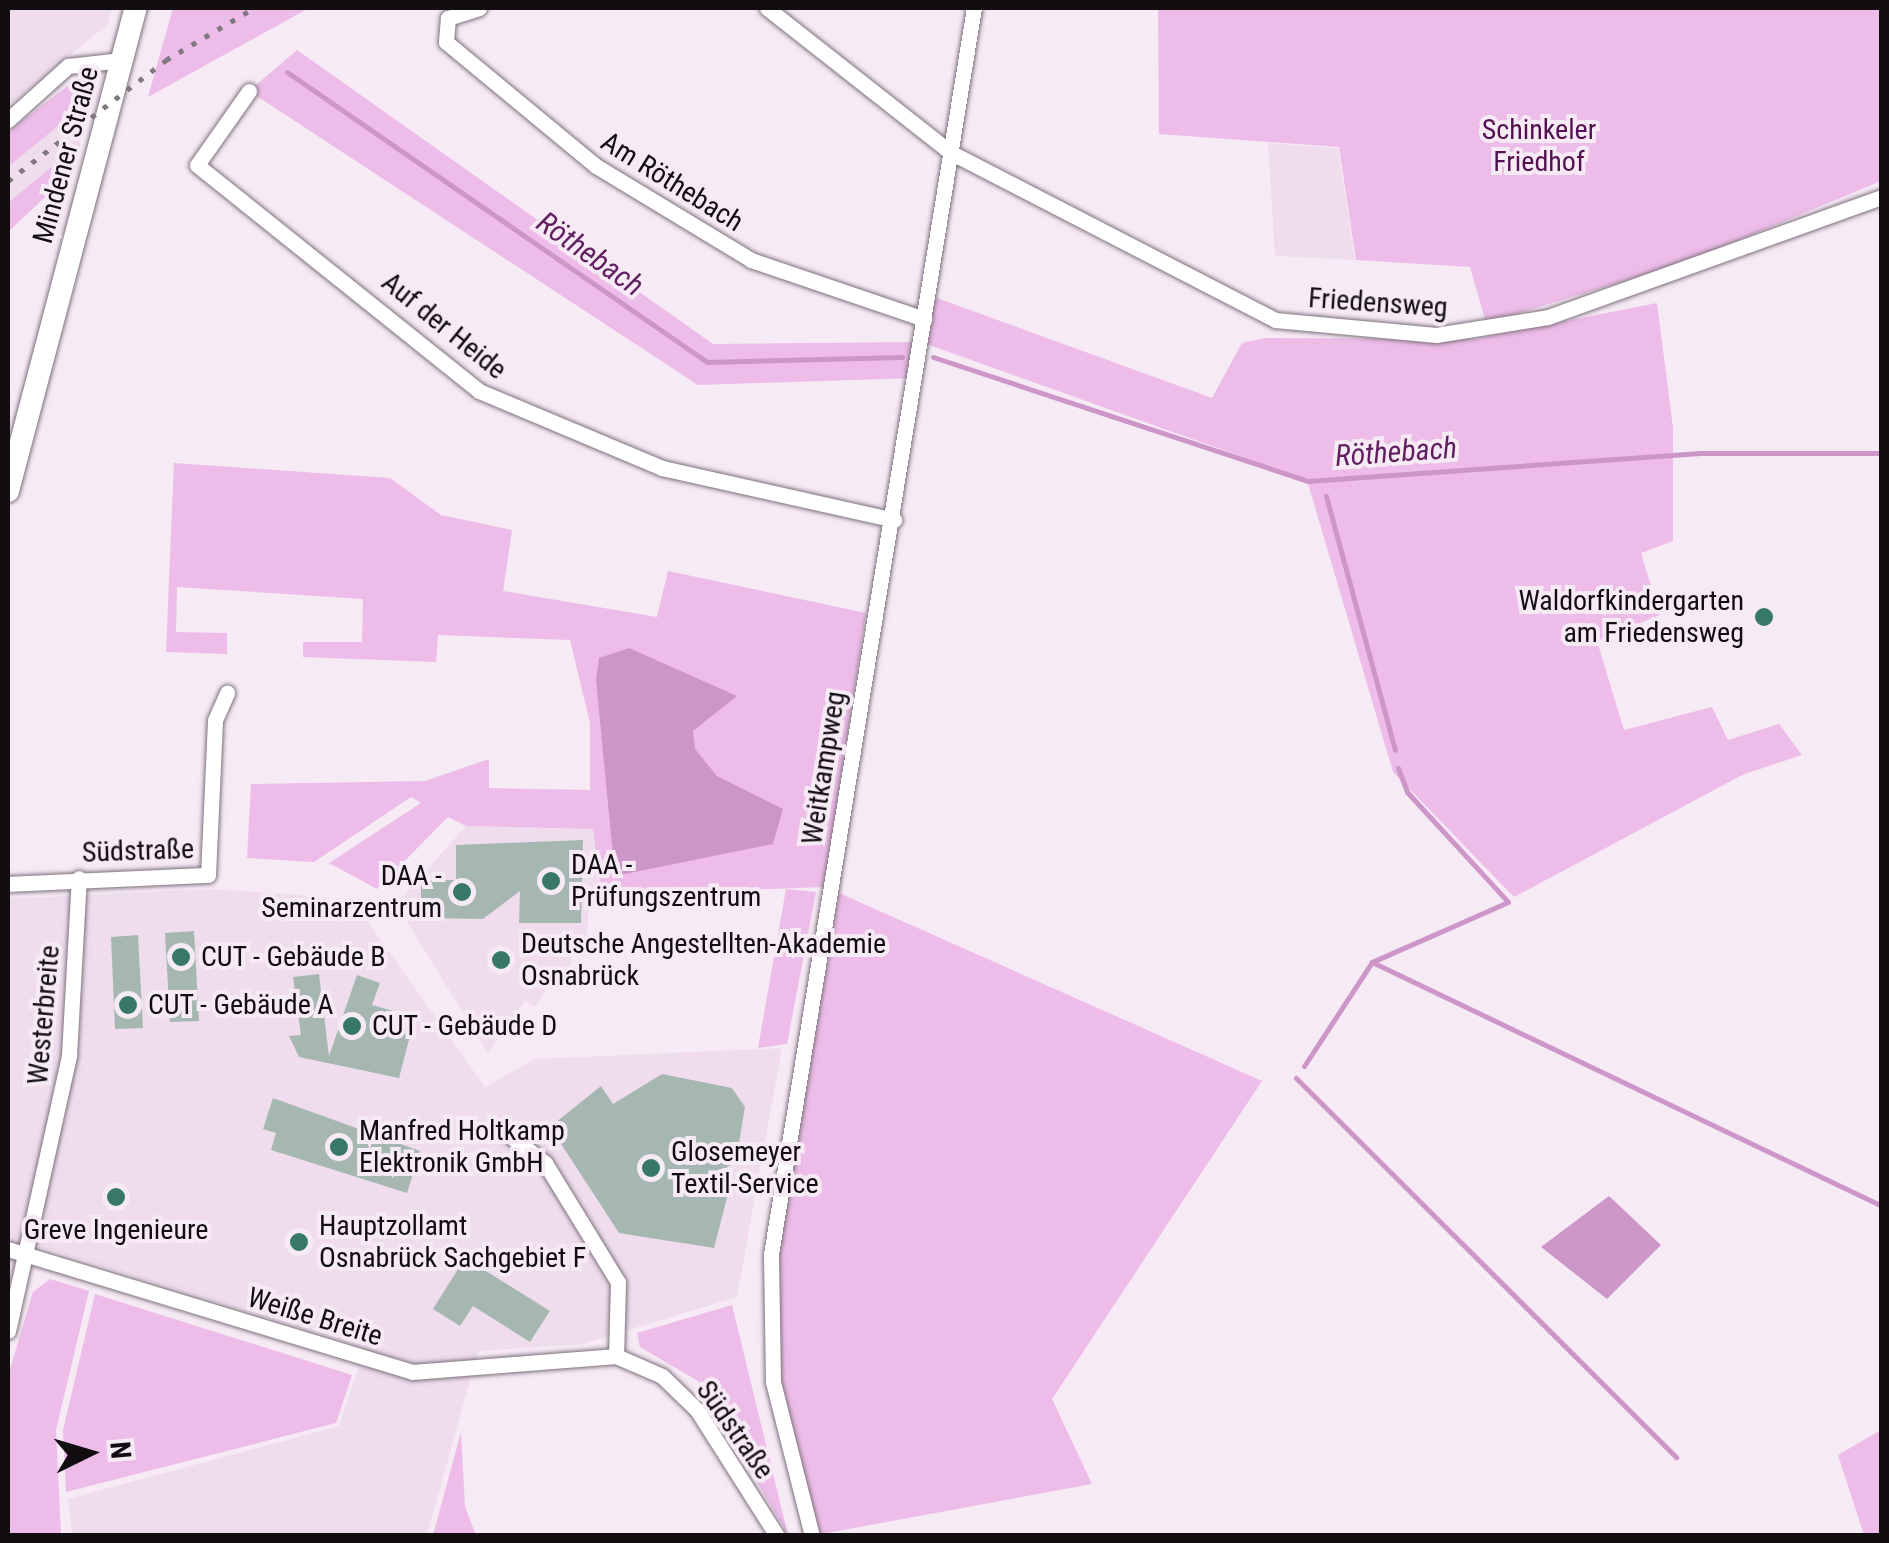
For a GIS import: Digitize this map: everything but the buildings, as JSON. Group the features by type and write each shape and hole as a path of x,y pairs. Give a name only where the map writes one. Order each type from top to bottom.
{"main road":[{"name":"Mindener Straße","path":"8,491 136,8"}],"street":[{"name":"Am Röthebach","path":"479,8 448,18 446,42 477,75 665,212 816,289 924,319"},
{"name":"Friedensweg","path":"766,8 950,152 1257,314 1397,334 1548,317 1882,197"},
{"name":"Weitkampweg","path":"812,1536 774,1382 771,1254 894,520 974,8"},
{"path":"8,120 68,66 122,60"},
{"name":"Auf der Heide","path":"249,91 197,165 479,391 662,468 894,520"},
{"name":"Südstraße","path":"8,884 208,875 214,720 227,692"},
{"name":"Westerbreite","path":"8,1331 31,1256 69,1055 79,878"},
{"path":"500,1128 545,1163 618,1282 616,1356"},
{"name":"Weiße Breite","path":"8,1249 412,1372 616,1356"},
{"name":"Südstraße","path":"616,1356 662,1376 697,1410 777,1536"}],"shaded area":[{"path":"8,8 112,8 108,24 8,106"},
{"path":"90,100 80,143 8,203 8,167"},
{"path":"1268,143 1338,148 1355,260 1275,256"},
{"path":"629,648 737,696 693,731 695,749 717,776 783,809 773,844 615,876 596,680 599,658"},
{"name":"Deutsche Angestellten-Akademie Osnabrück","path":"466,826 594,829 602,895 589,896 587,937 574,938 569,984 547,989 535,1007 525,1001 488,1053 396,904"},
{"path":"211,889 302,895 366,919 485,1087 535,1059 782,1048 737,1297 582,1344 478,1351 427,1535 72,1535 68,1499 339,1426 365,1348 22,1241 8,1288 8,899"},
{"path":"1609,1196 1661,1245 1607,1299 1541,1247"}],"green space":[{"path":"173,8 309,8 148,97"},
{"name":"Schinkeler Friedhof","path":"1158,8 1881,8 1881,181 1681,264 1486,323 1470,267 1356,260 1339,147 1159,134"},
{"path":"297,50 713,344 920,342 929,295 1212,398 1242,343 1265,338 1475,339 1657,303 1673,428 1673,541 1641,553 1660,615 1597,641 1624,730 1712,707 1728,740 1779,724 1802,755 1742,775 1514,897 1393,772 1307,480 921,342 915,378 698,385 249,91"},
{"path":"79,77 90,79 90,100 8,167 8,132"},
{"path":"80,143 73,171 8,232 8,203"},
{"path":"174,463 390,478 441,515 512,530 503,591 657,617 668,571 866,613 824,887 602,895 593,829 466,826 448,817 377,889 329,863 421,803 411,797 314,862 247,858 251,784 425,781 489,759 489,788 590,790 590,723 570,640 438,635 436,662 303,657 303,642 362,642 363,599 177,587 176,632 227,633 227,654 166,652"},
{"path":"786,889 816,892 787,1044 758,1048"},
{"path":"839,893 1262,1081 1052,1399 1092,1484 816,1535 766,1327"},
{"path":"50,1279 89,1291 56,1430 61,1535 8,1535 8,1376 33,1292"},
{"path":"95,1294 352,1375 336,1423 66,1492 63,1430"},
{"path":"732,1305 788,1535 698,1381 640,1347 637,1333"},
{"path":"1881,1430 1881,1535 1864,1535 1838,1455"},
{"path":"461,1432 465,1507 476,1535 433,1535"}],"waterway":[{"name":"Röthebach","path":"287,72 707,362 902,357"},
{"name":"Röthebach","path":"933,357 1308,481 1700,453 1882,453"},
{"path":"1326,496 1395,750"},
{"path":"1398,768 1407,792 1508,902 1372,962 1882,1206"},
{"path":"1304,1066 1372,962"},
{"path":"1296,1078 1676,1457"}],"railway":[{"path":"8,181 166,60 254,8"}],"place":[{"name":"Waldorfkindergarten am Friedensweg","path":"1764,617"},
{"name":"DAA - Prüfungszentrum","path":"551,881"},
{"name":"DAA - Seminarzentrum","path":"462,892"},
{"name":"CUT - Gebäude B","path":"181,957"},
{"name":"Deutsche Angestellten-Akademie Osnabrück","path":"501,960"},
{"name":"CUT - Gebäude A","path":"128,1005"},
{"name":"CUT - Gebäude D","path":"352,1026"},
{"name":"Manfred Holtkamp Elektronik GmbH","path":"339,1147"},
{"name":"Glosemeyer Textil-Service","path":"651,1168"},
{"name":"Greve Ingenieure","path":"116,1197"},
{"name":"Hauptzollamt Osnabrück Sachgebiet F","path":"299,1242"}]}
